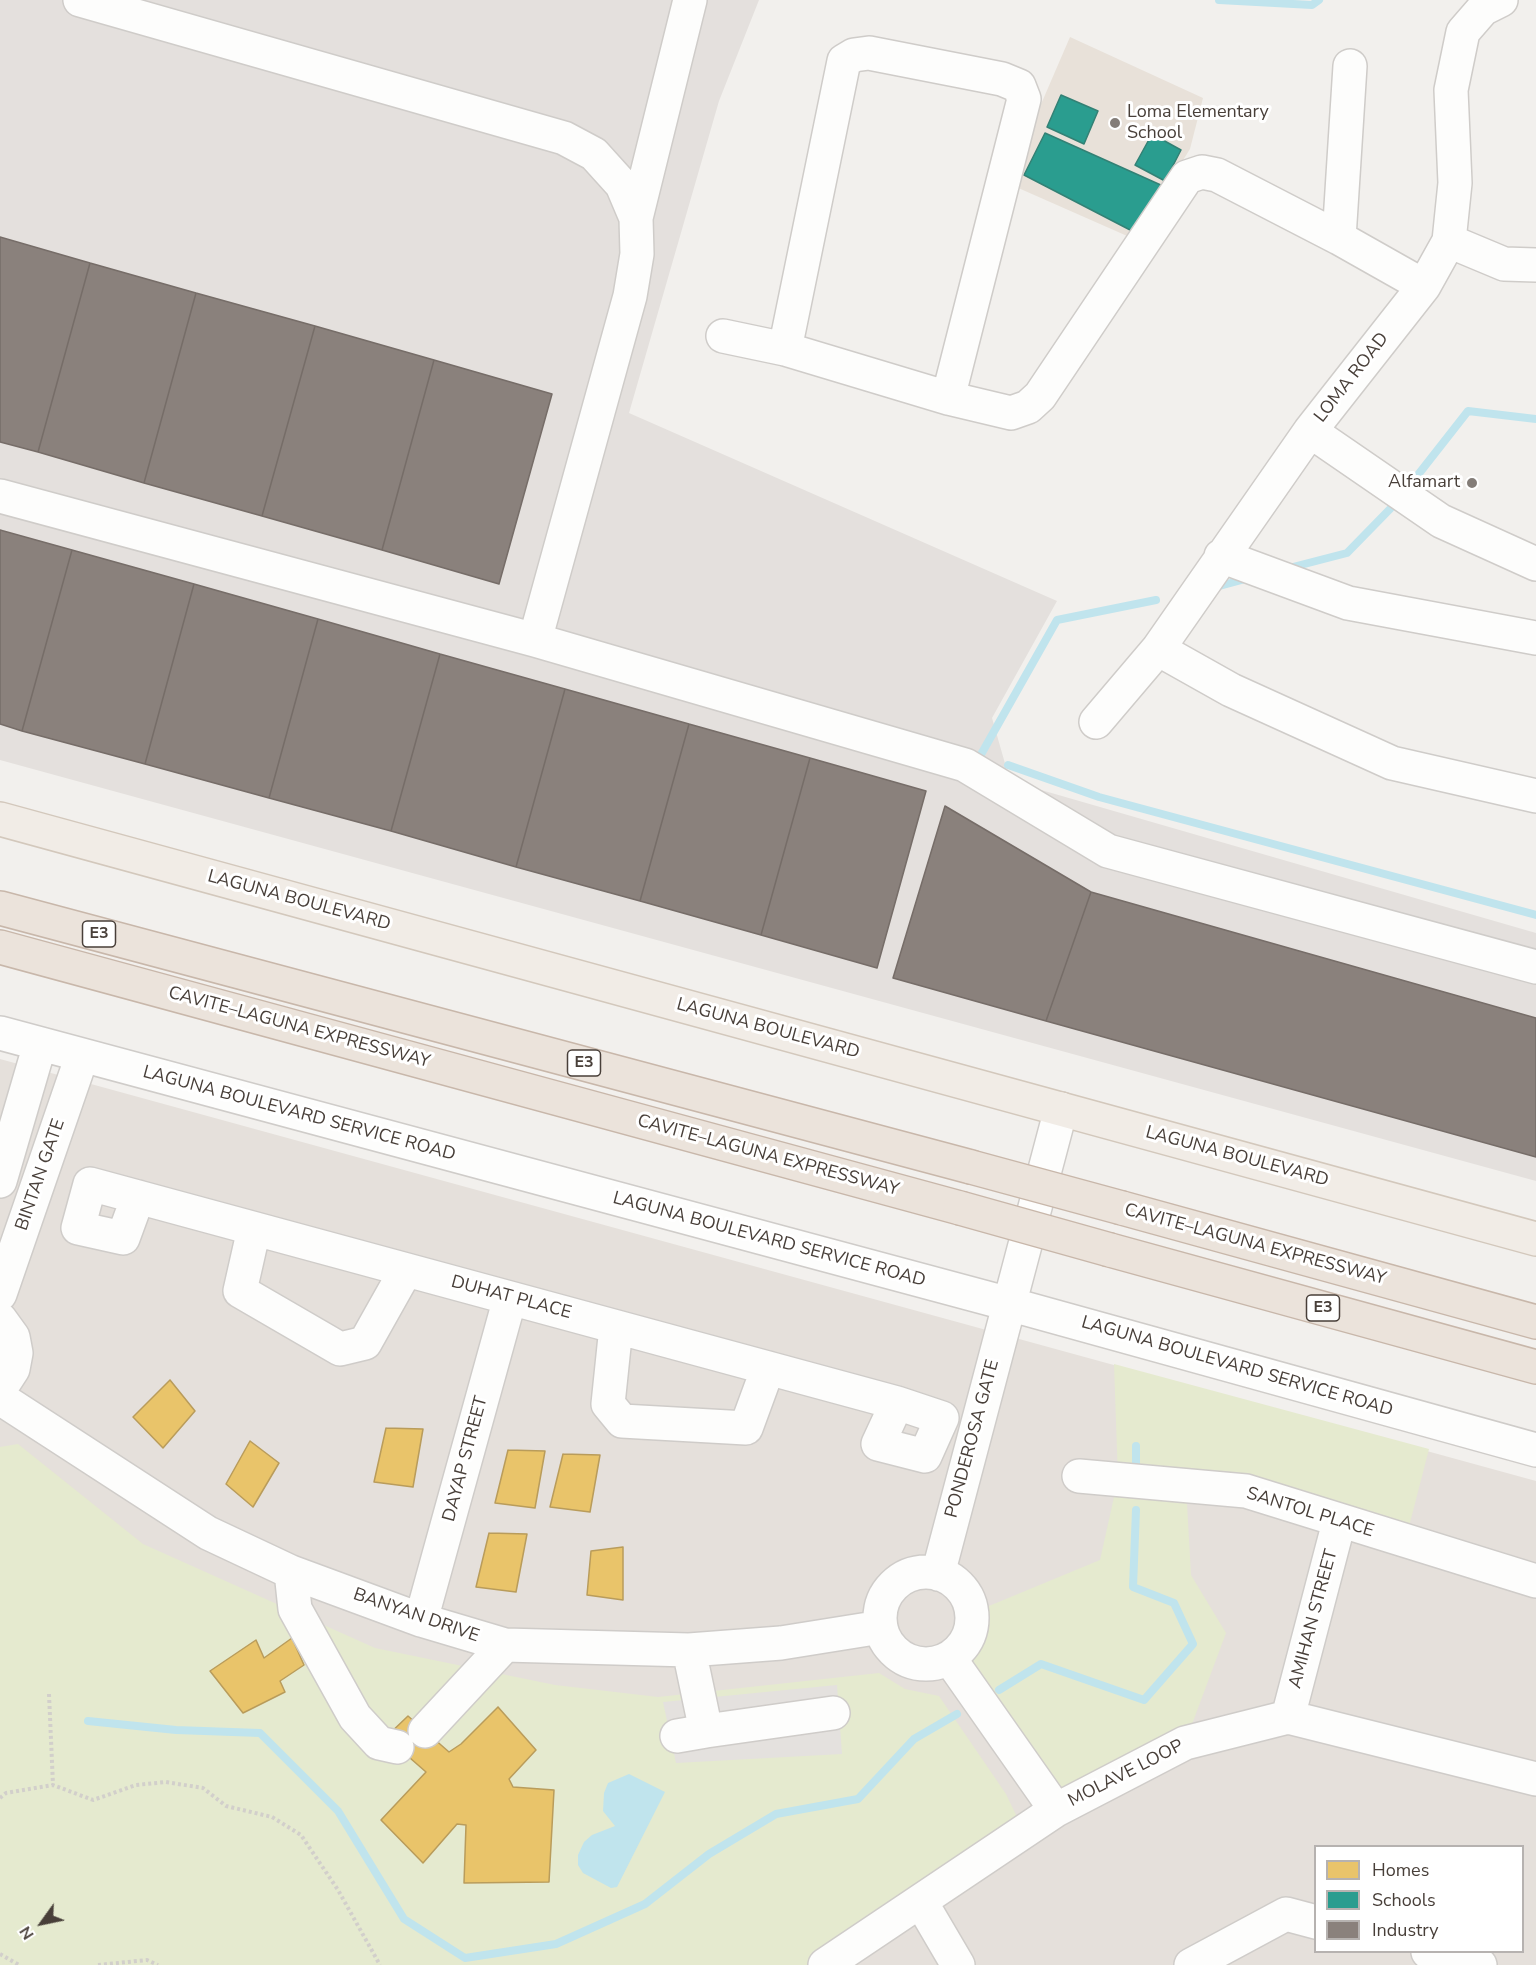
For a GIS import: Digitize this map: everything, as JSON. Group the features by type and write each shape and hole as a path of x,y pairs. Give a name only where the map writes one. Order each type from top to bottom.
{"highway":[{"name":"CAVITE–LAGUNA EXPRESSWAY","path":"0,908 970,1167 1536,1322"},
{"name":"CAVITE–LAGUNA EXPRESSWAY","path":"0,946 1536,1367"}],"main road":[{"name":"LAGUNA BOULEVARD","path":"0,819 1536,1239"}],"street":[{"path":"80,0 564,138 594,154 622,185 636,218"},
{"path":"535,640 630,296 638,254 636,218 690,0"},
{"name":"LOMA ROAD","path":"1096,722 1158,649 1310,431 1424,286 1449,241 1455,183 1451,90 1463,32 1483,9 1501,0"},
{"path":"785,349 844,62 854,55 869,53 1002,79 1019,86 1024,99 948,398"},
{"path":"1339,238 1350,66"},
{"path":"723,336 785,349 948,398 1011,412 1028,407 1040,396 1187,177 1202,172 1217,175 1339,238 1424,286"},
{"path":"1449,241 1504,264 1536,265"},
{"path":"1310,431 1441,521 1536,564"},
{"path":"0,496 535,640 965,765 1108,851 1536,967"},
{"path":"1221,556 1348,603 1536,638"},
{"path":"1158,649 1231,690 1392,762 1536,796"},
{"name":"LAGUNA BOULEVARD SERVICE ROAD","path":"0,1033 1009,1304 1536,1450"},
{"name":"BINTAN GATE","path":"0,1181 40,1044"},
{"name":"BINTAN GATE","path":"0,1294 82,1056"},
{"name":"PONDEROSA GATE","path":"938,1574 1060,1109"},
{"name":"DUHAT PLACE","path":"138,1197 897,1403"},
{"path":"254,1228 240,1291 340,1349 365,1343 406,1270"},
{"name":"DAYAP STREET","path":"421,1620 510,1298"},
{"path":"0,1319 13,1338 16,1353 13,1369 0,1389"},
{"path":"616,1327 608,1404 622,1421 746,1428 768,1368"},
{"name":"BANYAN DRIVE","path":"0,1398 208,1533 291,1572 421,1620 505,1645 689,1650 781,1643 881,1627"},
{"name":"SANTOL PLACE","path":"1079,1476 1246,1491 1536,1581"},
{"name":"AMIHAN STREET","path":"1288,1717 1340,1522"},
{"path":"291,1572 295,1609 355,1717 379,1743 397,1747"},
{"path":"915,1574 938,1574 950,1579 961,1588 972,1613 968,1639 950,1659 928,1664 907,1660 890,1647 881,1627 880,1611 885,1597 895,1585 915,1574"},
{"path":"425,1731 505,1645"},
{"path":"689,1650 692,1733 833,1713"},
{"path":"950,1659 1056,1810"},
{"name":"MOLAVE LOOP","path":"825,1965 1056,1810 1185,1743 1288,1717 1536,1779"},
{"path":"921,1902 958,1965"},
{"path":"1191,1965 1286,1914 1314,1921"},
{"path":"1432,1953 1480,1965"}],"path":[{"path":"49,1694 53,1785"},
{"path":"0,1797 6,1792 53,1785 93,1800 136,1785 166,1782 203,1788 226,1806 272,1817 301,1835 348,1906 380,1965"},
{"path":"0,1954 19,1965"},
{"path":"98,1965 147,1960 158,1965"}],"shaded area":[{"path":"0,0 759,0 719,101 629,413 1057,601 992,718 1010,781 1536,933 1536,1181 0,760"},
{"name":"Loma Elementary School","path":"1070,37 1203,98 1190,149 1134,239 1007,183"},
{"path":"0,1059 1536,1481 1536,1965 0,1965"},
{"path":"837,1685 842,1754 676,1763 663,1702"}],"green space":[{"path":"1114,1364 1429,1449 1405,1542 1186,1486 1191,1575 1226,1633 1185,1743 1056,1810 957,1653 968,1639 972,1613 1100,1560 1118,1479"},
{"path":"18,1444 143,1544 375,1648 555,1685 658,1697 879,1673 905,1689 939,1696 1006,1794 1017,1817 809,1965 0,1965 0,1447"}],"water":[{"path":"629,1774 665,1792 617,1887 611,1888 583,1873 578,1865 578,1855 584,1842 592,1835 615,1826 603,1811 604,1793 608,1783"}],"building: Homes":[{"path":"170,1380 195,1411 163,1448 133,1417"},
{"path":"386,1428 423,1429 413,1487 374,1482"},
{"path":"250,1441 279,1463 253,1507 226,1484"},
{"path":"508,1450 545,1451 535,1508 495,1503"},
{"path":"563,1454 600,1455 590,1512 550,1507"},
{"path":"489,1533 527,1534 516,1592 476,1587"},
{"path":"623,1547 623,1600 587,1595 591,1551"},
{"path":"292,1638 304,1665 280,1681 285,1692 243,1713 210,1671 256,1640 264,1658"},
{"path":"498,1707 536,1750 509,1779 513,1787 554,1790 549,1882 464,1883 466,1825 457,1824 423,1863 381,1820 426,1772 386,1737 408,1716 449,1752 461,1744"}],"building: Schools":[{"path":"1061,95 1098,111 1084,144 1047,127"},
{"path":"1045,133 1163,186 1134,232 1024,175"},
{"path":"1152,134 1181,150 1165,181 1135,165"}],"building: Industry":[{"path":"0,237 90,263 38,452 0,442"},
{"path":"90,263 196,293 144,483 38,452"},
{"path":"196,293 315,326 262,516 144,483"},
{"path":"315,326 434,360 382,550 262,516"},
{"path":"434,360 552,394 499,584 382,550"},
{"path":"0,530 72,550 22,731 0,724"},
{"path":"72,550 194,584 145,764 22,731"},
{"path":"194,584 318,619 269,798 145,764"},
{"path":"318,619 440,654 391,831 269,798"},
{"path":"440,654 565,689 516,867 391,831"},
{"path":"565,689 689,724 640,901 516,867"},
{"path":"689,724 810,758 761,935 640,901"},
{"path":"810,758 926,791 877,968 761,935"},
{"path":"945,806 1091,892 1046,1021 893,978"},
{"path":"1091,892 1536,1018 1536,1157 1046,1021"}],"waterway":[{"path":"1219,0 1312,5 1319,0"},
{"path":"1410,485 1468,411 1536,419"},
{"path":"1289,568 1347,553 1390,509"},
{"path":"1212,588 1249,578"},
{"path":"979,758 1057,620 1156,600"},
{"path":"1008,765 1099,797 1536,915"},
{"path":"1136,1446 1136,1465"},
{"path":"999,1690 1041,1664 1144,1700 1193,1644 1174,1603 1133,1587 1136,1510"},
{"path":"88,1721 176,1730 260,1733 338,1811 404,1919 465,1958 556,1944 645,1904 709,1854 776,1814 858,1799 914,1739 957,1714"}],"place":[{"name":"Loma Elementary School","path":"1115,123"},
{"name":"Alfamart","path":"1472,483"}]}
